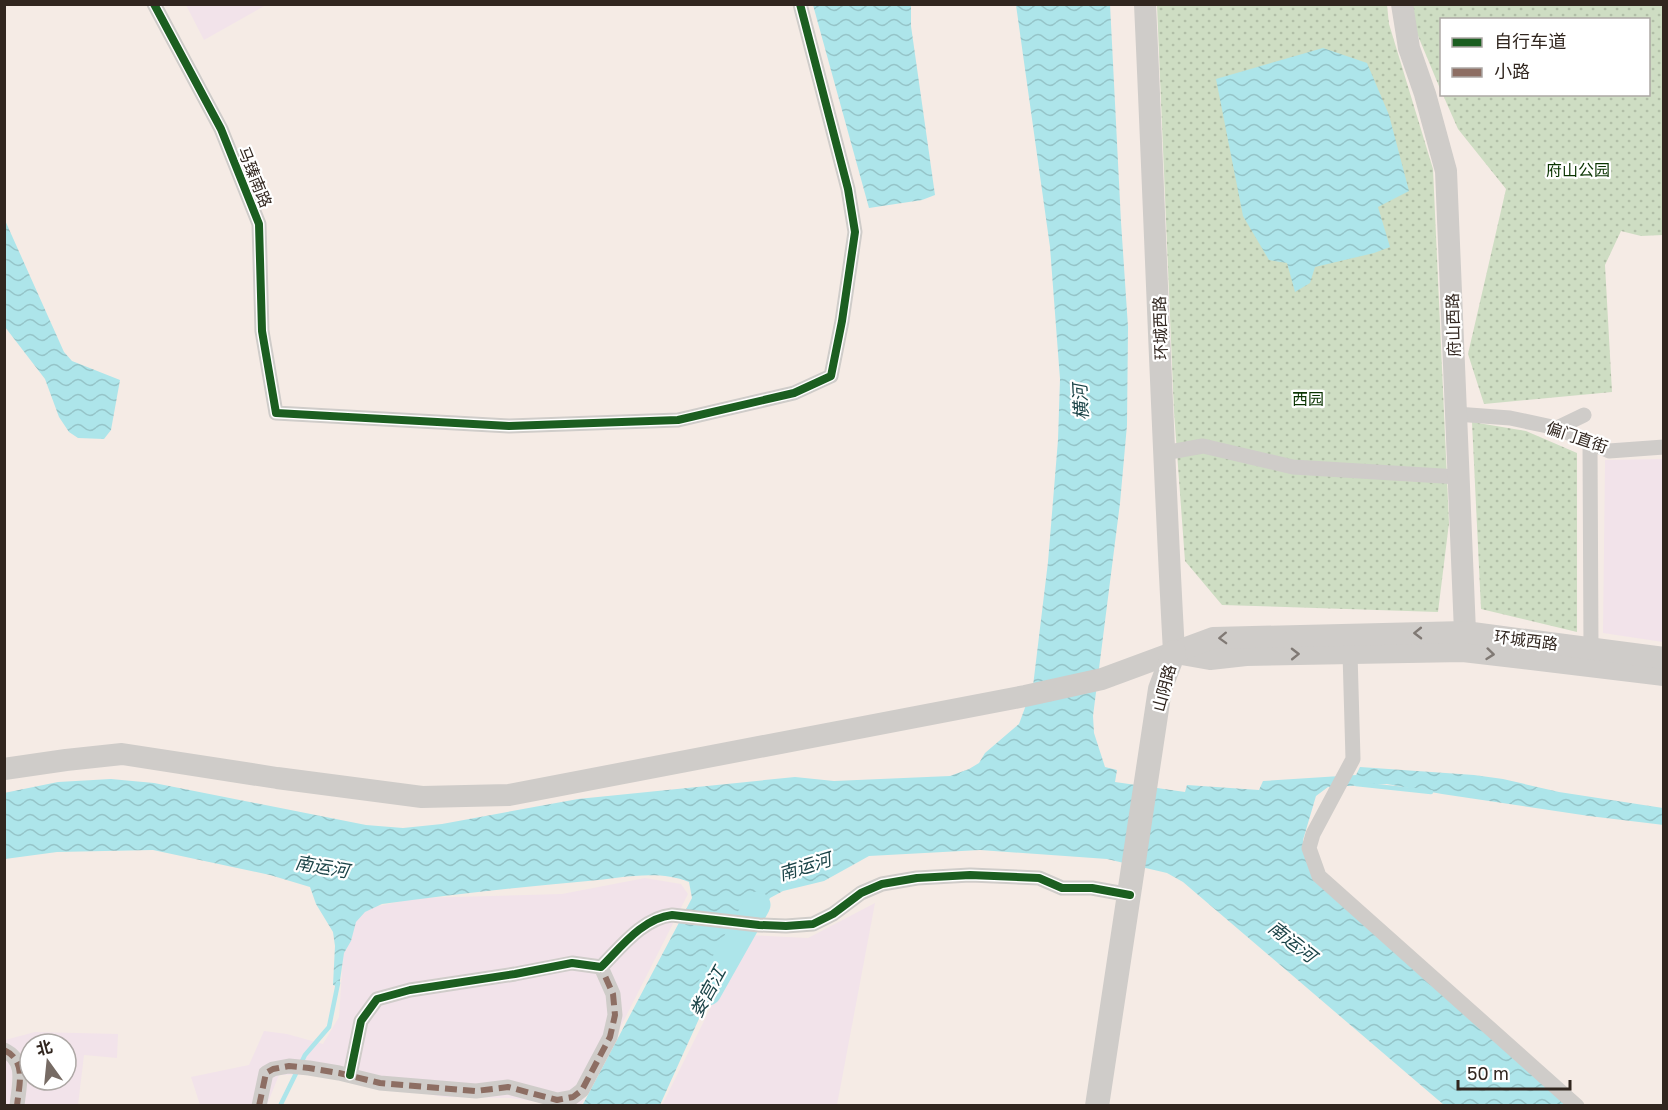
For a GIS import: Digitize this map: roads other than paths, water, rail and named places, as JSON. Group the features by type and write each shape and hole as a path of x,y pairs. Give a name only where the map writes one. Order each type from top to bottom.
{"main road":[{"name":"环城西路","path":"1145,4 1174,652"},
{"name":"府山西路","path":"1402,4 1409,48 1425,94 1446,171 1464,642"},
{"name":"环城西路","path":"1174,652 1213,638 1464,642 1591,648 1664,658"},
{"name":"环城西路","path":"1174,652 1210,659 1246,655 1350,653 1464,642 1664,675"},
{"path":"4,770 122,754 422,797 509,795 1025,696 1102,679 1174,652"},
{"name":"山阴路","path":"1111,1106 1154,778 1160,689 1174,652"},
{"name":"山阴路","path":"1097,1106 1130,895 1141,868"}],"street":[{"name":"马臻南路","path":"154,4 221,129 259,224 262,331 276,413 509,426 678,420 794,393 831,376 842,321 855,232 848,189 800,4"},
{"name":"偏门直街","path":"1456,414 1510,418 1557,428 1609,451 1664,447"},
{"path":"1557,428 1584,415"},
{"path":"1590,442 1591,648"},
{"path":"1164,453 1203,446 1293,467 1458,477"},
{"path":"1350,653 1353,759 1313,834 1309,848 1320,876 1577,1106"},
{"path":"601,967 651,921 663,916 759,925 813,924 833,914 861,893 882,884 917,878 970,875 1039,878 1062,888 1092,888 1130,895"},
{"path":"350,1076 362,1021 377,999 410,990 572,963 601,967"},
{"path":"259,1106 266,1073 289,1066 380,1083 476,1091 508,1087 557,1100 573,1097 582,1090 610,1037 615,1015 613,994 601,967"},
{"path":"4,1050 13,1054 20,1065 17,1106"}],"water":[{"path":"1110,4 1128,327 1127,425 1120,503 1093,716 1094,733 1105,767 1117,770 1115,782 1185,792 1187,785 1259,790 1263,781 1356,775 1360,767 1474,775 1559,792 1663,808 1664,825 1589,816 1387,784 1328,787 1316,796 1303,840 1304,855 1570,1105 1444,1105 1183,882 1167,873 1107,859 980,850 869,856 824,881 783,891 770,898 745,937 736,937 660,1105 582,1106 692,898 689,882 652,875 485,891 382,904 365,912 356,922 351,941 344,953 339,987 333,985 335,946 333,932 316,904 310,887 270,875 153,850 57,852 5,859 4,793 58,782 111,779 154,783 366,825 403,828 442,824 578,799 795,777 834,781 950,776 979,763 985,753 1019,724 1033,686 1048,562 1058,440 1060,379 1050,247 1016,5"},
{"path":"813,5 911,5 911,26 935,195 922,200 869,208"},
{"path":"1323,48 1367,63 1389,115 1409,191 1378,207 1390,247 1315,267 1310,283 1295,292 1287,263 1269,260 1243,216 1216,79"},
{"path":"4,218 64,352 72,361 120,380 111,430 104,439 78,438 69,432 59,417 45,379 5,327"}],"waterway":[{"path":"1356,784 1431,792"},
{"name":"娄宫江","path":"708,992 757,905"},
{"path":"280,1106 305,1055 329,1027 338,983"}],"park label":[{"name":"府山公园","path":"1578,170"},
{"name":"西园","path":"1308,399"}],"water label":[{"name":"横河","path":"1081,402"},
{"name":"南运河","path":"322,867"},
{"name":"南运河","path":"805,867"},
{"name":"南运河","path":"1292,942"}]}
